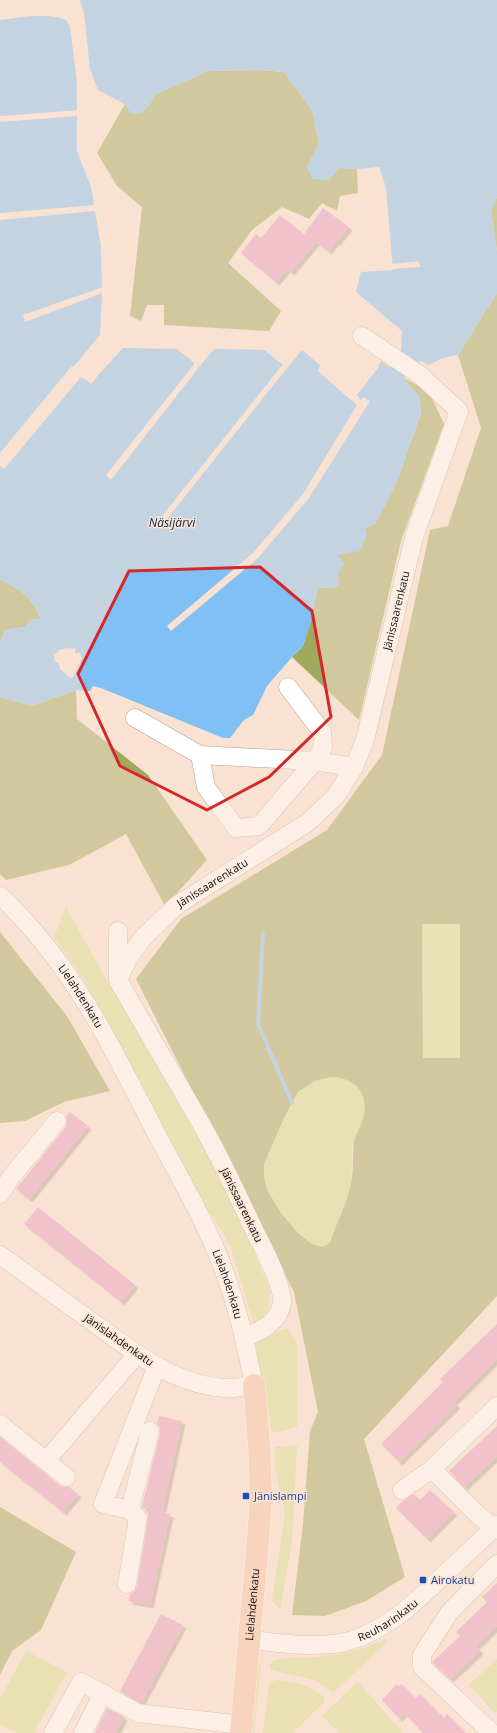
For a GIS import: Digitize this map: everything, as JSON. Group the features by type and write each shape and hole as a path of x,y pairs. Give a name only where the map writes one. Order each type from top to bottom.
{"main road":[{"name":"Lielahdenkatu","path":"241,1729 261,1494 259,1444 254,1385"}],"street":[{"name":"Jänissaarenkatu","path":"244,1338 261,1331 277,1316 283,1301 282,1292 268,1257 204,1130 118,980 128,959 143,938 177,905 307,823 336,796 354,768 365,740 414,537 459,411 420,375 362,336"},
{"path":"200,755 206,787 236,828 259,826 315,761 323,747 322,732 288,687"},
{"path":"135,718 200,755 315,761 354,768"},
{"name":"Lielahdenkatu","path":"0,896 47,946 75,985 119,1063 206,1228 224,1270 244,1338 254,1385"},
{"path":"118,931 118,980"},
{"path":"0,1194 6,1172 57,1121"},
{"name":"Jänislahdenkatu","path":"0,1255 137,1354 157,1366 190,1381 210,1386 233,1388 254,1385"},
{"path":"46,1461 137,1354"},
{"path":"127,1584 138,1518 130,1510 103,1504 157,1366"},
{"path":"402,1490 432,1469 497,1406"},
{"path":"0,1424 66,1477"},
{"path":"130,1510 150,1431"},
{"path":"122,1454 142,1461"},
{"path":"432,1469 479,1516 496,1528"},
{"name":"Reuharinkatu","path":"249,1639 287,1644 321,1644 348,1641 374,1631 408,1609 496,1528"},
{"path":"492,1733 422,1667 422,1655 449,1613 497,1564"},
{"path":"53,1733 81,1682 138,1713 241,1729"},
{"path":"83,1733 103,1693"}],"highlighted area":[{"path":"260,567 312,611 331,717 269,777 207,810 120,766 78,674 129,571"}],"green space":[{"path":"261,70 284,72 312,110 319,143 307,167 328,180 340,168 357,169 358,193 340,196 337,211 322,203 309,219 282,207 252,230 228,263 281,311 269,331 164,325 164,305 147,305 141,321 130,316 142,207 117,186 97,153 125,104 131,113 149,106 154,95 208,71"},
{"path":"497,197 497,251 491,211"},
{"path":"497,293 497,1296 364,1439 405,1577 366,1601 325,1616 292,1615 303,1524 310,1431 318,1412 294,1292 136,979 181,919 327,830 382,755 430,530 448,526 481,428 458,355","holes":["422,924 460,924 460,1058 423,1058","330,1077 348,1080 354,1084 360,1090 365,1104 361,1125 354,1142 352,1177 348,1195 330,1243 322,1247 312,1244 299,1234 281,1213 267,1190 264,1176 264,1164 284,1118 298,1092 315,1081"]},
{"path":"404,378 429,392 444,424 401,541 359,720 292,657 303,646 310,624 318,587 329,588 339,586 336,555 365,528 375,524 396,484 421,413 419,396"},
{"path":"0,579 25,594 33,604 41,619 31,620 25,627 5,630 0,643"},
{"path":"76,690 77,719 148,775 207,860 165,906 126,834 69,865 6,880 0,874 0,697 32,706"},
{"path":"66,907 214,1166 245,1229 270,1291 268,1311 254,1325 230,1245 205,1205 85,981 54,937"},
{"path":"422,924 460,924 461,1058 423,1058"},
{"path":"0,932 67,1016 110,1091 64,1102 25,1121 0,1123"},
{"path":"330,1077 341,1077 351,1081 361,1090 365,1102 363,1122 355,1138 352,1152 351,1186 330,1243 322,1247 312,1244 299,1234 281,1213 267,1190 264,1176 264,1164 284,1118 298,1092 315,1081"},
{"path":"286,1328 297,1341 297,1427 272,1433 255,1343"},
{"path":"297,1445 292,1542 280,1610 272,1601 285,1514 275,1467 275,1447"},
{"path":"0,1507 76,1552 41,1630 12,1651 0,1675"},
{"path":"386,1639 388,1640 384,1645 334,1692 315,1680 271,1670 270,1665 273,1660 335,1655 361,1649"},
{"path":"26,1651 67,1672 34,1733 16,1733 0,1724 0,1699"},
{"path":"497,1659 497,1711 495,1713 469,1685"},
{"path":"261,1661 254,1733 249,1733 256,1667"},
{"path":"279,1680 309,1687 324,1697 324,1702 293,1733 263,1733 269,1684 273,1681"},
{"path":"358,1682 403,1733 339,1733 322,1716"}],"water":[{"name":"Näsijärvi","path":"80,0 497,0 497,197 491,211 497,251 497,293 458,355 442,358 429,365 421,361 412,365 407,372 404,378 419,396 421,413 396,484 375,524 365,528 367,534 360,551 337,555 345,564 338,573 339,586 329,588 318,587 310,624 303,646 267,686 253,715 244,720 230,738 223,738 93,686 90,691 76,690 32,706 0,697 0,643 5,630 25,627 31,620 41,618 33,603 25,594 0,579 0,20 33,16 50,16 66,20 70,27 77,82 77,151 91,187 101,247 102,296 100,335 74,366 93,381 123,348 177,349 199,367 214,349 264,350 287,368 302,350 320,365 318,371 352,401 379,367 378,366 381,361 389,367 394,365 397,362 401,352 402,331 356,292 361,272 393,270 386,187 379,167 357,169 340,168 328,180 312,179 307,167 319,143 312,110 284,72 261,70 208,71 155,95 149,106 141,114 131,113 125,104 98,90 90,69 84,13","holes":["61,649 76,649 75,654 79,652 82,658 73,677 70,678 60,669 59,664 54,660 54,655"]}],"pier":[{"path":"79,110 79,116 0,122 0,116"},
{"path":"96,205 95,211 0,220 0,213"},
{"path":"419,261 420,267 392,269 392,264"},
{"path":"103,287 102,293 25,322 23,315"},
{"path":"195,363 199,367 111,480 106,475"},
{"path":"283,364 287,368 167,519 167,525 157,516 162,516"},
{"path":"77,365 94,380 92,384 81,377 4,469 0,466 0,453 71,367"},
{"path":"357,395 361,400 363,397 370,401 309,498 258,558 171,631 167,626 253,553 303,494 357,405 352,401"}],"building":[{"path":"323,208 349,227 328,251 316,242 291,272 287,269 276,282 241,253 256,234 261,238 280,215 304,234"},
{"path":"70,1112 88,1126 29,1199 16,1189 65,1128 67,1122 66,1117"},
{"path":"38,1207 135,1285 121,1302 24,1224"},
{"path":"497,1324 497,1359 454,1402 457,1405 399,1462 381,1444 443,1382 440,1379"},
{"path":"159,1416 182,1421 162,1512 170,1514 150,1605 129,1601 130,1594 135,1591 137,1586 148,1520 148,1510 142,1507 160,1434 160,1428 157,1423"},
{"path":"497,1426 497,1456 464,1487 449,1471"},
{"path":"0,1437 59,1485 69,1487 78,1494 63,1512 0,1462"},
{"path":"430,1490 454,1512 427,1539 396,1508 404,1500 414,1494 420,1500"},
{"path":"497,1583 497,1626 476,1646 480,1651 450,1679 432,1662 460,1636 456,1632 487,1602 482,1597"},
{"path":"161,1614 183,1625 141,1703 120,1691"},
{"path":"397,1684 399,1686 402,1684 415,1698 420,1694 444,1718 447,1714 466,1733 423,1733 404,1713 399,1718 382,1700"},
{"path":"107,1708 124,1717 116,1733 95,1733"}],"waterway":[{"path":"263,934 258,1024 292,1103"}],"place":[{"name":"Jänislampi","path":"246,1496"},
{"name":"Airokatu","path":"423,1580"}]}
